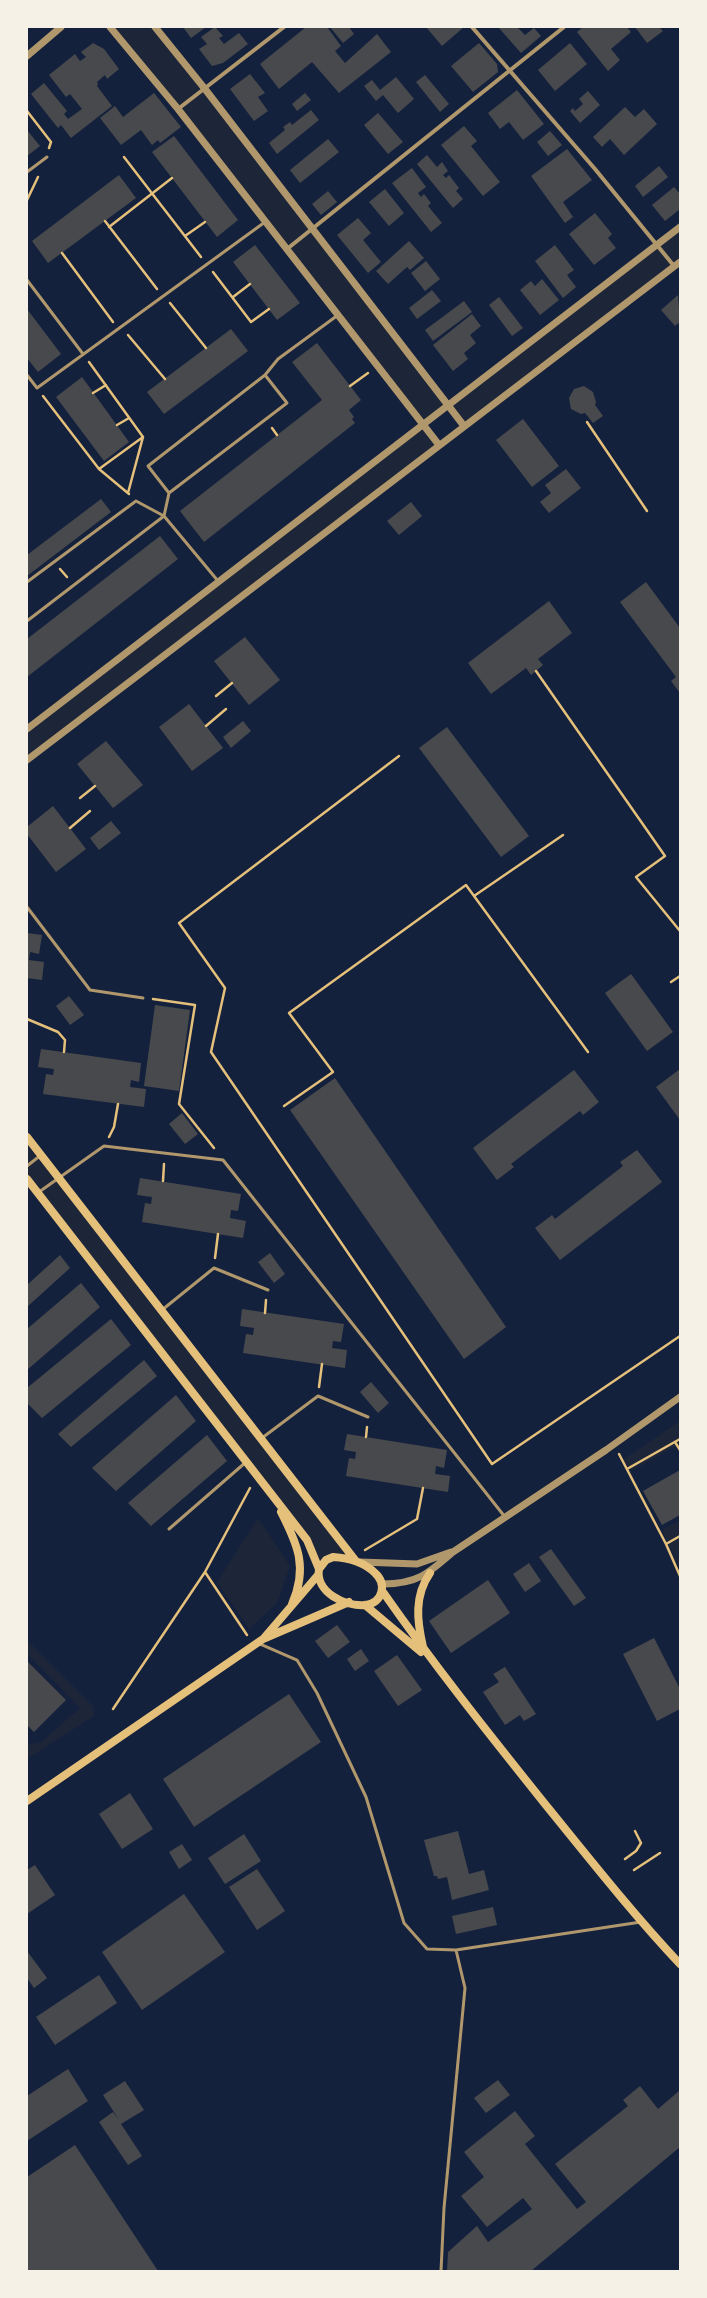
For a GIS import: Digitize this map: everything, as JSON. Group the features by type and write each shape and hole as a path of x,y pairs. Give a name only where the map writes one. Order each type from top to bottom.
{"main road":[{"path":"27,1137 260,1439 357,1561 375,1573 383,1588 432,1662 641,1922 680,1964"},
{"path":"27,1179 308,1540 324,1591 349,1602 365,1605 373,1603 383,1588"},
{"path":"273,1495 296,1542 301,1562 300,1580 292,1604"},
{"path":"261,1641 318,1572 326,1560 333,1557 357,1561"},
{"path":"425,1651 417,1612 420,1592 430,1573"},
{"path":"27,1801 261,1641 349,1602"},
{"path":"365,1605 432,1662"}],"street":[{"path":"27,56 61,27"},
{"path":"110,27 178,110 439,445"},
{"path":"155,27 205,89 464,426"},
{"path":"178,110 284,27"},
{"path":"27,760 677,264 657,245 595,169 472,27"},
{"path":"287,249 313,230 564,27"},
{"path":"27,729 680,227"},
{"path":"383,1588 403,1584 430,1573 453,1552 606,1450 680,1397"},
{"path":"357,1561 417,1564 453,1552"}],"lane":[{"path":"27,172 47,157"},
{"path":"27,375 37,388 266,222"},
{"path":"27,280 83,354"},
{"path":"169,493 148,466 266,375 278,359 338,315"},
{"path":"27,621 164,516 169,493 287,403 266,375"},
{"path":"27,582 136,500 164,516 218,581"},
{"path":"27,907 90,990 143,998"},
{"path":"38,1193 104,1146 223,1160 505,1517"},
{"path":"27,1166 41,1155"},
{"path":"161,1311 214,1268 268,1290"},
{"path":"260,1439 318,1396 368,1417"},
{"path":"169,1529 246,1462"},
{"path":"261,1641 297,1660 317,1693 366,1798 404,1923 427,1949 456,1950 641,1922"},
{"path":"441,2271 444,2208 465,1988 456,1950"}],"path":[{"path":"27,111 51,142 47,157"},
{"path":"124,157 251,322 269,309"},
{"path":"109,227 172,178"},
{"path":"105,221 163,297 206,348"},
{"path":"185,236 205,222"},
{"path":"62,252 120,328 165,379"},
{"path":"232,297 250,284"},
{"path":"83,354 143,437"},
{"path":"350,386 372,370"},
{"path":"93,393 106,385"},
{"path":"37,388 98,469 136,500"},
{"path":"117,426 129,418"},
{"path":"587,422 647,511"},
{"path":"98,469 143,437"},
{"path":"128,494 143,437"},
{"path":"54,561 73,586"},
{"path":"536,671 666,856 636,877 680,931"},
{"path":"216,696 232,683"},
{"path":"206,726 226,709"},
{"path":"399,756 180,923 225,988 211,1052 492,1464 680,1336"},
{"path":"80,798 95,786"},
{"path":"70,828 90,811"},
{"path":"474,896 563,835"},
{"path":"284,1106 333,1072 289,1013 466,885 588,1052"},
{"path":"671,982 680,976"},
{"path":"143,998 195,1005 179,1104 223,1160"},
{"path":"27,1019 58,1032 65,1040 64,1052"},
{"path":"104,1146 114,1127 118,1104"},
{"path":"163,1181 165,1153"},
{"path":"214,1268 218,1234"},
{"path":"318,1396 322,1364"},
{"path":"627,1469 680,1439"},
{"path":"675,1442 680,1450"},
{"path":"619,1454 666,1544 680,1576"},
{"path":"113,1709 205,1572 250,1488"},
{"path":"371,1547 417,1518 423,1488"},
{"path":"666,1544 680,1536"},
{"path":"205,1572 248,1636"},
{"path":"625,1859 636,1851 640,1843 636,1831"},
{"path":"634,1870 660,1853"}],"shaded area":[{"path":"110,27 155,27 448,404 680,229 680,262 464,426 448,405 423,424 439,445 27,760 27,729 422,424"},
{"path":"27,1137 355,1560 333,1557 319,1569 307,1540 27,1179"},
{"path":"680,1421 680,1444 631,1471 624,1459"},
{"path":"258,1518 290,1566 277,1603 249,1629 217,1582"},
{"path":"680,1520 680,1569 662,1530"},
{"path":"27,1640 93,1706 94,1716 27,1759 27,1745 41,1742 80,1708 27,1654"}],"building":[{"path":"183,27 206,27 191,38"},
{"path":"215,27 223,36 219,38 224,44 239,33 248,44 223,63 212,66 199,49 207,44 201,37"},
{"path":"306,27 327,27 341,46 335,51 345,63 377,34 391,52 339,93 312,62 279,89 260,64"},
{"path":"330,27 349,27 354,34 343,43"},
{"path":"426,27 464,27 442,46"},
{"path":"517,27 525,35 534,28 541,36 521,53 499,28"},
{"path":"583,27 627,27 631,32 611,49 620,60 608,71 577,32"},
{"path":"635,27 659,27 663,31 647,43"},
{"path":"93,43 104,49 119,69 107,79 105,75 97,82 97,86 112,106 71,138 61,125 58,128 31,94 44,83 67,111 64,114 68,119 82,109 70,94 66,97 49,75 75,54 80,61 86,57 81,52"},
{"path":"479,43 497,64 498,72 473,92 451,66"},
{"path":"570,43 587,64 555,91 538,70"},
{"path":"250,74 265,93 258,97 268,111 254,121 230,89"},
{"path":"425,75 449,104 440,112 416,82"},
{"path":"396,77 414,99 398,113 383,95 376,101 364,86 372,80 380,90"},
{"path":"517,90 544,124 523,140 509,122 500,129 488,113"},
{"path":"588,91 600,105 580,123 570,111 573,108 575,111 583,104 579,99"},
{"path":"154,93 181,127 160,143 158,140 152,145 141,130 121,145 100,118 115,106 123,117"},
{"path":"305,93 311,100 297,111 292,104"},
{"path":"625,107 635,117 644,109 657,124 624,155 610,139 602,147 593,137"},
{"path":"311,110 319,120 277,154 269,143 285,130 283,127 290,122 292,125"},
{"path":"378,113 403,142 388,154 364,125"},
{"path":"464,126 477,141 471,146 500,182 483,196 441,145"},
{"path":"27,130 40,146 27,156"},
{"path":"550,131 562,145 548,156 537,142"},
{"path":"174,136 238,220 217,237 152,152"},
{"path":"328,139 339,152 300,183 290,170"},
{"path":"567,149 592,180 563,202 573,217 565,223 531,176"},
{"path":"427,155 437,167 442,162 448,171 443,175 446,178 449,175 459,188 456,191 463,199 453,208 417,164"},
{"path":"659,166 668,177 643,197 635,186"},
{"path":"412,168 426,187 418,193 421,197 424,194 431,203 428,206 442,223 431,232 392,183"},
{"path":"119,175 136,198 48,263 32,241"},
{"path":"674,187 680,194 680,209 665,221 652,205"},
{"path":"385,189 404,213 389,226 369,202"},
{"path":"328,191 337,202 321,215 312,204"},
{"path":"595,213 612,234 608,238 616,248 594,265 569,234"},
{"path":"358,218 371,233 363,240 381,262 368,273 337,235"},
{"path":"409,241 424,258 410,270 407,267 388,284 376,271"},
{"path":"255,245 300,303 277,320 233,262"},
{"path":"555,245 574,270 567,275 576,287 563,298 535,261"},
{"path":"426,261 440,279 425,291 411,273"},
{"path":"542,279 559,300 540,315 520,290 531,281 535,286"},
{"path":"432,290 441,301 417,319 409,308"},
{"path":"678,295 680,322 675,326 661,310"},
{"path":"499,297 523,328 512,336 489,305"},
{"path":"464,301 472,312 433,341 425,330"},
{"path":"27,309 61,354 38,372 27,358"},
{"path":"472,314 481,326 470,335 476,343 464,353 468,359 453,371 433,345"},
{"path":"231,329 248,351 164,414 147,392"},
{"path":"317,343 361,400 349,410 354,417 352,419 355,423 204,542 180,511 322,400 292,362"},
{"path":"82,377 129,442 104,461 56,397"},
{"path":"584,386 593,392 596,402 595,405 603,416 593,423 585,413 581,414 571,409 569,398 574,389"},
{"path":"523,419 559,466 532,487 496,440"},
{"path":"566,469 581,488 549,513 540,502 551,493 545,485"},
{"path":"101,499 111,512 27,576 27,555"},
{"path":"411,502 422,516 399,535 387,521"},
{"path":"160,536 178,559 27,677 27,639"},
{"path":"646,582 680,628 680,693 671,681 676,677 620,602"},
{"path":"549,601 572,633 538,659 543,665 531,675 526,668 491,694 468,663"},
{"path":"245,637 280,680 249,705 214,661"},
{"path":"189,704 223,748 192,771 159,727"},
{"path":"243,721 251,731 231,748 223,737"},
{"path":"447,727 529,836 501,857 419,748"},
{"path":"106,741 143,785 113,808 77,764"},
{"path":"53,806 86,849 56,872 27,834 27,827"},
{"path":"111,821 121,833 99,850 90,838"},
{"path":"27,933 42,935 39,954 30,952 29,960 44,962 42,980 27,978"},
{"path":"631,974 673,1032 647,1051 605,993"},
{"path":"69,996 84,1015 70,1025 56,1006"},
{"path":"155,1005 190,1010 179,1091 144,1086"},
{"path":"41,1049 141,1063 139,1082 131,1080 130,1087 146,1089 144,1107 43,1094 46,1074 53,1075 54,1069 38,1067"},
{"path":"680,1069 680,1120 656,1087"},
{"path":"574,1070 599,1102 583,1115 580,1111 511,1164 514,1167 497,1180 473,1148"},
{"path":"335,1078 506,1327 464,1359 290,1110"},
{"path":"182,1113 198,1134 185,1144 169,1124"},
{"path":"637,1150 662,1182 560,1260 535,1228 552,1215 555,1219 623,1166 620,1162"},
{"path":"140,1178 241,1194 238,1211 231,1210 230,1218 246,1221 243,1238 142,1222 145,1203 151,1204 152,1197 137,1195"},
{"path":"270,1253 285,1274 274,1283 258,1262"},
{"path":"60,1255 70,1268 27,1307 27,1285"},
{"path":"81,1283 100,1307 27,1370 27,1329"},
{"path":"242,1309 344,1324 341,1342 333,1341 332,1348 347,1350 345,1368 243,1353 246,1334 253,1335 254,1328 240,1326"},
{"path":"111,1319 131,1345 42,1418 27,1403 27,1388"},
{"path":"144,1360 157,1376 71,1447 58,1434"},
{"path":"371,1382 389,1403 378,1413 360,1392"},
{"path":"176,1395 196,1421 116,1491 92,1468"},
{"path":"347,1434 447,1450 444,1468 436,1466 435,1474 450,1476 448,1492 346,1476 349,1458 355,1459 356,1452 344,1450"},
{"path":"207,1435 227,1461 151,1526 128,1503"},
{"path":"680,1470 680,1515 662,1525 643,1491"},
{"path":"551,1549 586,1598 574,1606 539,1557"},
{"path":"529,1563 541,1581 525,1592 513,1574"},
{"path":"488,1580 510,1613 451,1653 429,1621"},
{"path":"337,1625 350,1642 328,1658 315,1641"},
{"path":"654,1638 680,1689 680,1709 657,1721 623,1654"},
{"path":"361,1649 369,1661 355,1671 347,1659"},
{"path":"397,1655 422,1690 398,1706 374,1671"},
{"path":"27,1661 66,1700 34,1732 27,1725"},
{"path":"505,1667 536,1714 524,1721 520,1715 505,1725 483,1692 499,1682 493,1674"},
{"path":"289,1694 321,1742 194,1827 163,1779"},
{"path":"130,1793 153,1829 122,1849 99,1814"},
{"path":"458,1831 469,1874 484,1870 489,1890 452,1900 447,1877 438,1879 437,1876 434,1876 424,1840"},
{"path":"244,1834 261,1861 225,1884 208,1858"},
{"path":"182,1844 192,1860 179,1869 169,1852"},
{"path":"35,1865 55,1895 27,1914 27,1870"},
{"path":"257,1869 285,1911 257,1930 229,1887"},
{"path":"184,1894 225,1952 142,2010 102,1952"},
{"path":"493,1907 497,1925 456,1934 452,1916"},
{"path":"27,1951 47,1978 34,1988 27,1978"},
{"path":"99,1975 117,2003 55,2045 36,2017"},
{"path":"68,2069 88,2101 27,2141 27,2096"},
{"path":"498,2080 510,2095 486,2113 474,2098"},
{"path":"125,2081 144,2110 121,2124 142,2156 128,2165 99,2122 113,2112 119,2120 103,2095"},
{"path":"640,2086 658,2109 680,2090 680,2147 531,2271 447,2271 448,2252 477,2226 488,2242 532,2209 523,2198 487,2227 461,2196 484,2177 464,2152 515,2111 535,2136 525,2144 577,2209 586,2202 555,2164 628,2106 623,2100"},
{"path":"75,2145 158,2271 27,2271 27,2177"}]}
